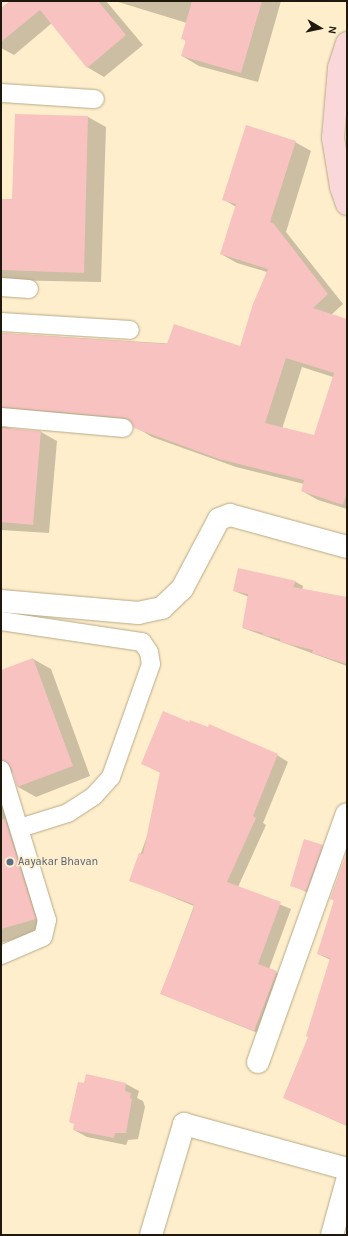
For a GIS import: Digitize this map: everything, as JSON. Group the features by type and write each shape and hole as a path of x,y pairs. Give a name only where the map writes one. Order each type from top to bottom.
{"main road":[{"path":"347,43 339,68 333,138 341,187 347,204"}],"street":[{"path":"1,601 138,613 162,608 182,590 219,519 230,515 347,547"},
{"path":"258,1062 347,814"},
{"path":"151,1235 184,1124 347,1169"},
{"path":"332,1235 347,1180"}],"lane":[{"path":"1,93 95,99"},
{"path":"1,287 29,289"},
{"path":"1,322 130,330"},
{"path":"1,417 124,428"},
{"path":"1,621 142,642 149,652 151,664 111,777 94,796 68,813 20,828"},
{"path":"1,770 47,920 44,937 1,955"}],"building":[{"path":"10,1 98,1 126,35 87,68 40,10 1,42 1,8"},
{"path":"192,1 262,1 241,73 181,56 186,40 181,39"},
{"path":"15,114 88,116 84,273 1,270 1,199 12,199"},
{"path":"246,125 296,141 270,222 274,224 328,294 313,308 347,319 347,492 343,505 301,491 304,480 219,459 134,428 130,420 125,418 1,407 1,333 167,344 174,324 240,346 253,304 268,269 220,254 236,204 222,200","holes":["286,358 334,373 314,435 265,423"]},
{"path":"1,428 41,431 33,525 1,522"},
{"path":"238,568 296,581 293,587 347,597 347,664 312,653 313,650 280,642 280,639 242,628 248,594 233,591"},
{"path":"33,658 73,766 17,787 11,767 1,760 1,670"},
{"path":"163,711 189,722 190,720 208,727 209,724 278,754 253,816 256,818 227,882 281,902 258,964 277,971 254,1031 160,994 194,908 193,904 129,881 139,853 143,854 160,772 141,764"},
{"name":"Aayakar Bhavan","path":"5,819 36,919 1,929 1,820"},
{"path":"304,839 323,845 306,891 290,886"},
{"path":"347,852 347,1126 283,1098 308,1037 306,1036 330,958 317,954 334,900 330,899"},
{"path":"86,1074 126,1083 125,1091 131,1093 130,1098 132,1099 126,1133 115,1133 114,1138 73,1130 74,1124 69,1122 78,1082 84,1083"}],"place":[{"name":"Aayakar Bhavan","path":"10,862"}]}
